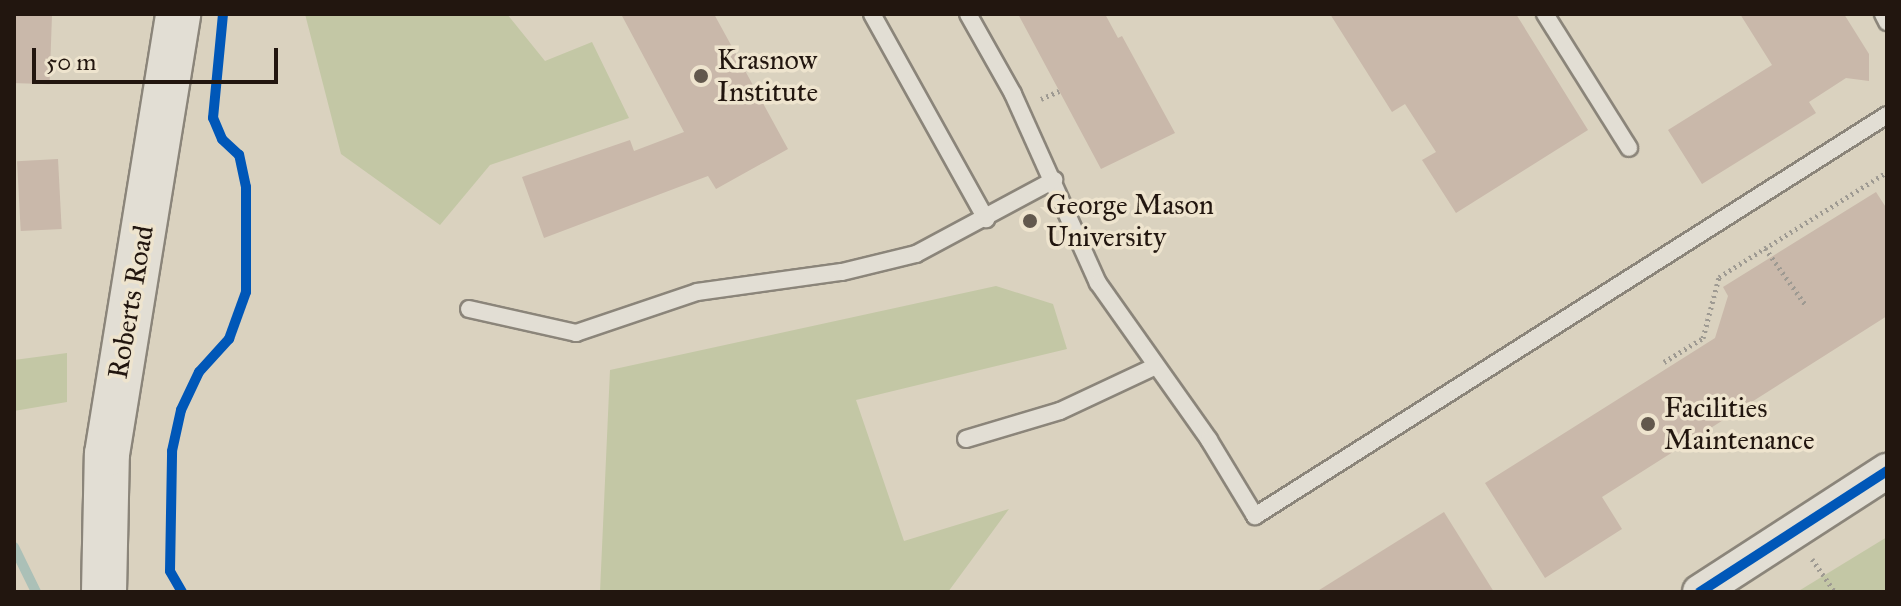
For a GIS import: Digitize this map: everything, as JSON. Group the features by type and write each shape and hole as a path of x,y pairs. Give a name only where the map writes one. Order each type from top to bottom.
{"main road":[{"name":"Roberts Road","path":"104,592 107,454 178,14"}],"street":[{"path":"1700,592 1887,471"}],"lane":[{"path":"872,14 986,219"},
{"path":"968,14 1054,180 1098,283 1255,516 1887,115"},
{"path":"1545,14 1629,148"},
{"path":"1883,14 1887,22"},
{"path":"469,309 576,333 697,292 842,272 916,254 1054,180"},
{"path":"966,439 1060,411 1156,366"}],"path":[{"path":"1664,362 1703,338 1719,277 1887,172"},
{"path":"1765,248 1805,304"},
{"path":"1809,555 1835,592"}],"green space":[{"path":"305,14 507,14 545,61 592,42 629,118 490,165 440,225 341,154"},
{"path":"996,286 1053,304 1067,349 856,400 904,541 1009,509 948,592 600,592 610,370"},
{"path":"67,353 67,402 14,411 14,360"},
{"path":"1887,537 1887,592 1797,592"}],"building":[{"path":"14,14 52,15 50,84 14,83"},
{"name":"Krasnow Institute","path":"621,14 714,14 788,149 716,189 708,176 544,238 522,177 630,140 634,151 684,132"},
{"path":"1018,14 1105,14 1118,38 1122,36 1175,133 1101,169"},
{"path":"1330,14 1516,14 1588,130 1456,213 1422,160 1436,152 1405,104 1392,112"},
{"path":"1740,14 1844,14 1869,54 1869,81 1846,78 1809,102 1816,113 1702,184 1668,130 1772,65"},
{"path":"58,159 62,229 21,231 17,161"},
{"name":"Facilities Maintenance","path":"1876,192 1887,209 1887,316 1602,497 1622,529 1545,578 1485,483 1715,338 1728,296 1723,287"},
{"path":"1444,512 1494,592 1316,592"}],"waterway":[{"path":"14,547 36,592"}],"cycle path":[{"path":"182,592 170,571 172,451 181,410 199,372 229,339 246,292 246,187 239,155 222,139 213,118 223,14"},
{"path":"1700,592 1887,471"}],"place":[{"name":"Krasnow Institute","path":"701,76"},
{"name":"George Mason University","path":"1030,221"},
{"name":"Facilities Maintenance","path":"1648,424"}]}
